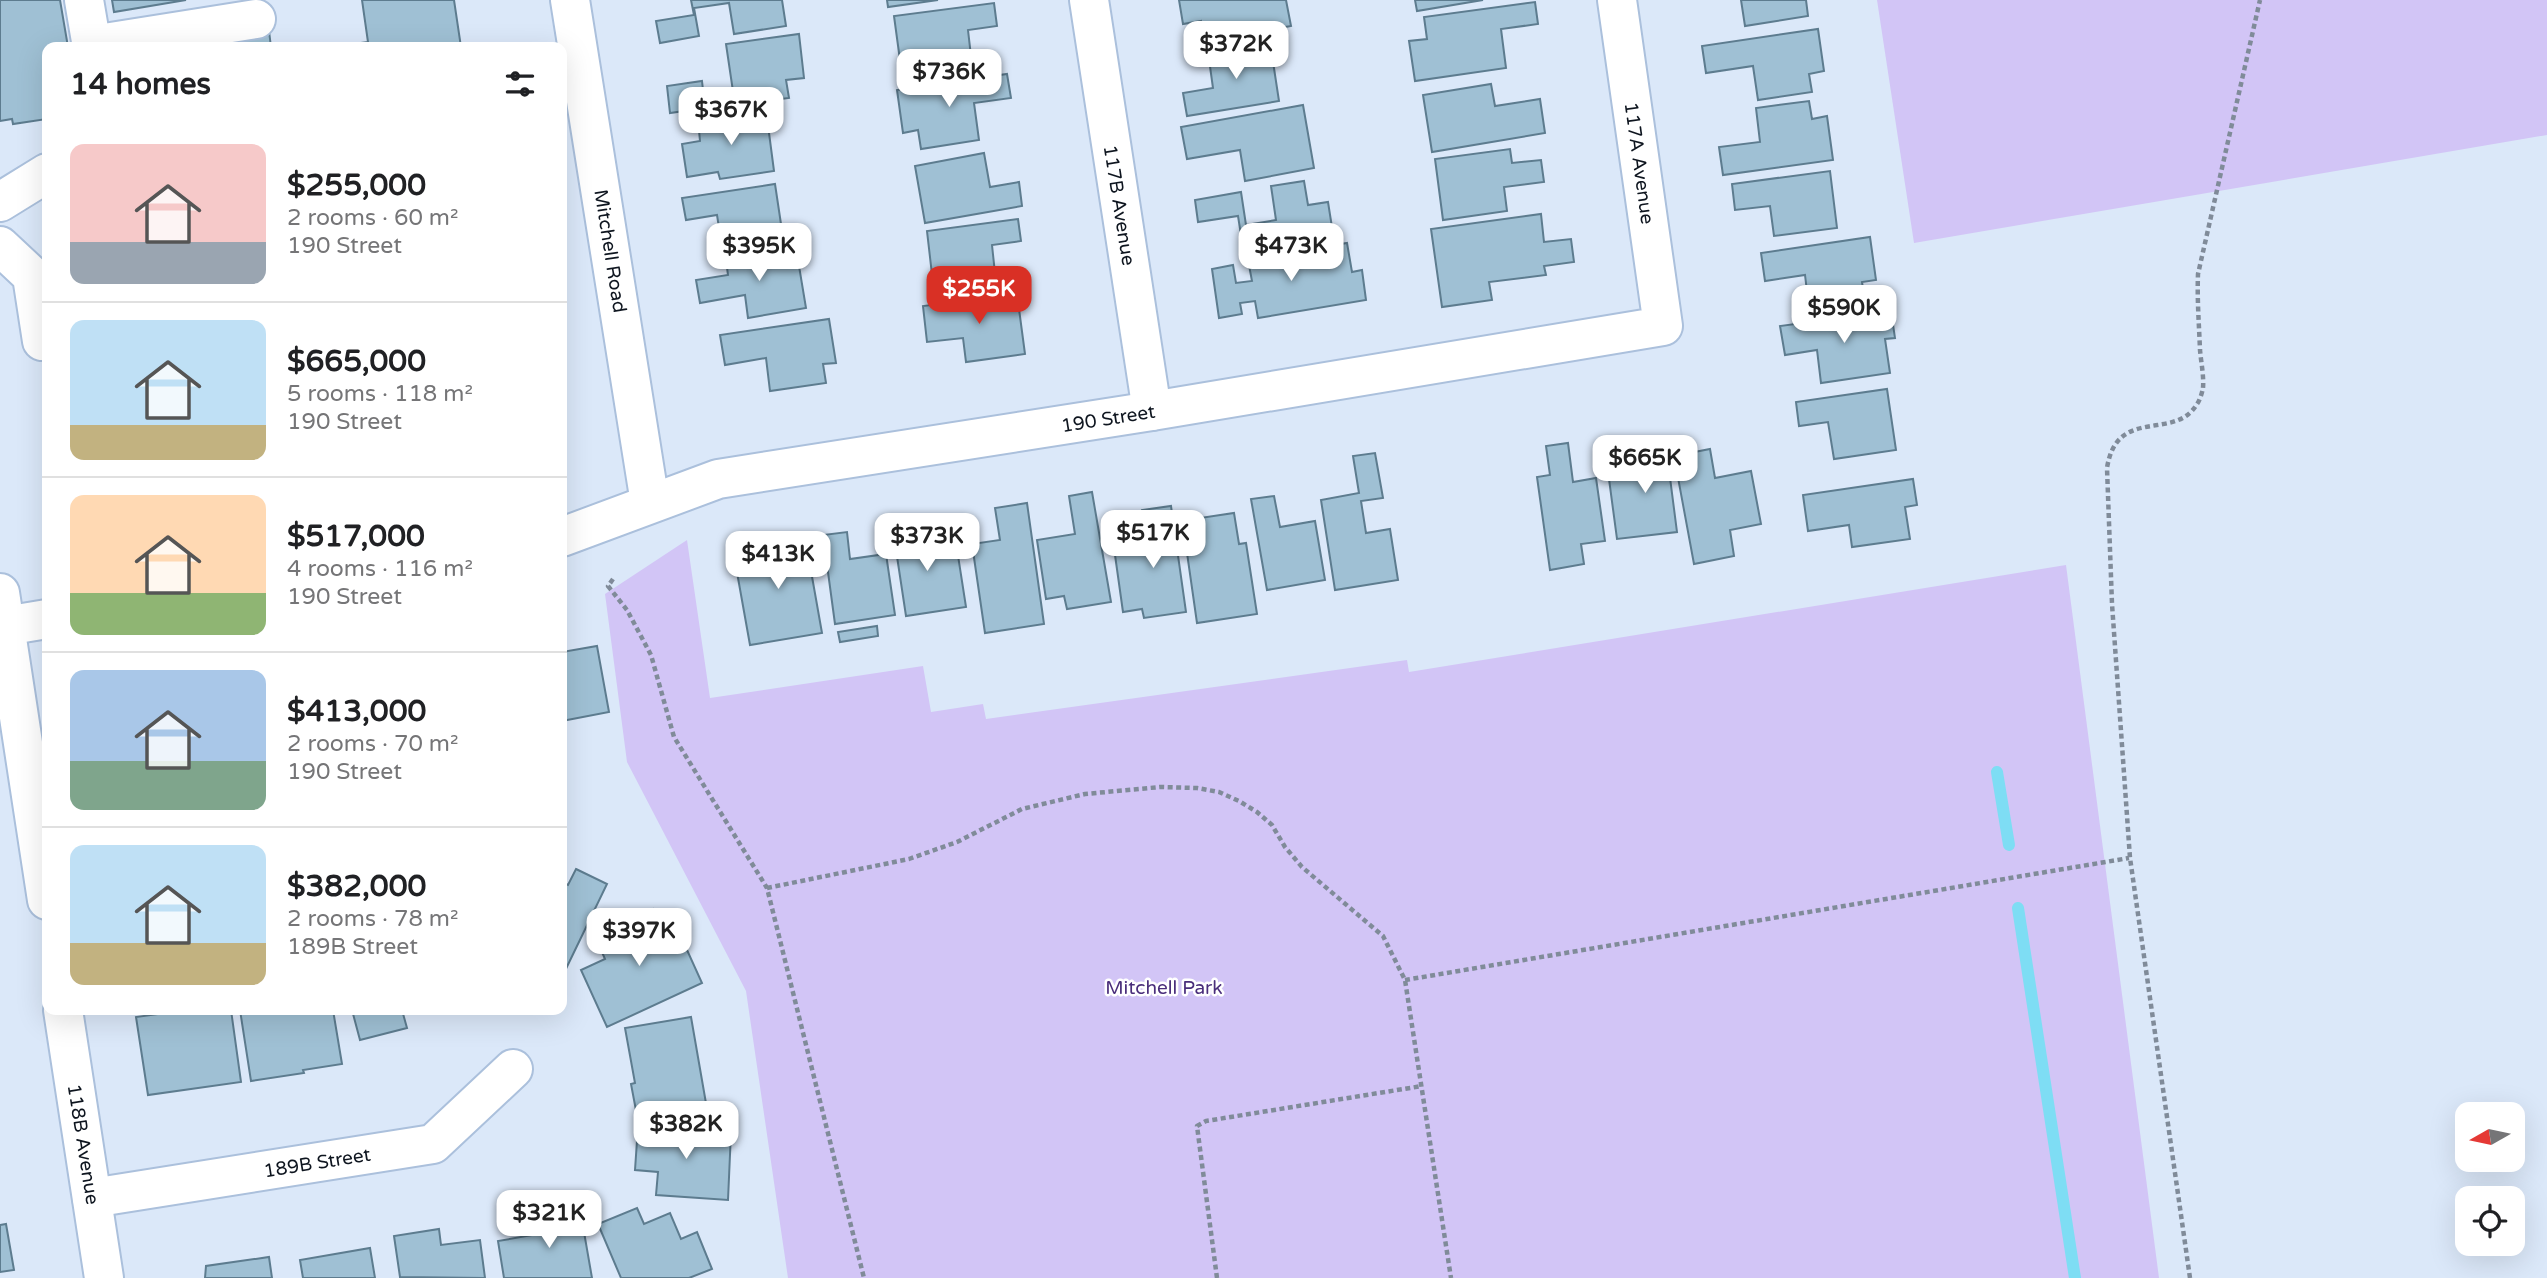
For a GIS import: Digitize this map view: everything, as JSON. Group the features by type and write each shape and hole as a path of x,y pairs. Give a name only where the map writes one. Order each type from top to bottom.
{"street":[{"path":"85,0 91,42"},
{"name":"Mitchell Road","path":"570,0 650,503"},
{"name":"117B Avenue","path":"1088,0 1152,411"},
{"name":"117A Avenue","path":"1617,0 1663,326"},
{"path":"116,42 257,19"},
{"path":"0,202 42,176"},
{"path":"0,246 32,276 42,341"},
{"name":"190 Street","path":"567,535 718,479 1152,411 1663,326"},
{"path":"42,619 3,610 42,868"},
{"name":"118B Avenue","path":"65,1015 104,1278"},
{"name":"189B Street","path":"92,1198 433,1144 513,1069"}],"path":[{"path":"2190,1278 2130,858 2112,604 2107,468 2109,455 2116,442 2128,432 2181,419 2198,403 2203,388 2197,301 2198,274 2260,0"},
{"path":"613,579 608,586 627,610 651,655 674,737 767,888 864,1278"},
{"path":"767,888 909,859 957,842 1022,809 1084,794 1160,787 1197,788 1219,792 1239,801 1272,825 1302,867 1383,936 1405,980 1451,1278"},
{"path":"1405,980 2130,858"},
{"path":"1217,1278 1197,1126 1206,1121 1422,1086"}],"green space":[{"path":"1877,0 2547,0 2547,135 1914,243"},
{"name":"Mitchell Park","path":"687,540 710,698 923,666 931,712 983,704 986,719 1407,660 1409,672 2066,565 2159,1278 788,1278 746,991 627,762 605,594"}],"building":[{"path":"0,0 60,0 67,42 42,42 42,120 13,124 12,119 0,121"},
{"path":"112,0 186,0 114,12"},
{"path":"362,0 454,0 460,42 368,42"},
{"path":"691,0 782,0 786,26 734,34 729,3 694,8 699,36 660,43 656,21 694,15"},
{"path":"887,0 938,0 888,7"},
{"path":"1179,0 1286,0 1291,26 1204,42 1201,21 1183,24"},
{"path":"1415,0 1483,0 1417,11"},
{"path":"1741,0 1806,0 1808,16 1745,26"},
{"path":"1535,2 1538,24 1501,29 1506,68 1415,81 1409,41 1427,39 1424,17"},
{"path":"994,3 997,26 968,30 972,65 902,75 894,16"},
{"path":"1818,29 1824,71 1809,74 1812,92 1758,100 1753,66 1706,73 1702,46"},
{"path":"269,31 270,42 197,42"},
{"path":"799,34 804,78 786,80 789,98 735,105 726,44"},
{"path":"1270,42 1279,101 1187,116 1183,93 1213,88 1208,52"},
{"path":"1007,74 1011,98 974,103 979,140 921,149 918,130 903,133 897,90"},
{"path":"702,81 705,108 670,113 667,86"},
{"path":"1491,84 1495,106 1540,99 1545,133 1432,152 1423,95"},
{"path":"1809,101 1812,119 1827,116 1833,160 1723,175 1719,147 1760,142 1756,108"},
{"path":"1303,105 1314,168 1245,181 1240,150 1187,159 1181,127"},
{"path":"766,110 774,171 720,179 718,172 687,177 682,144 700,141 698,120"},
{"path":"1510,149 1512,163 1541,160 1544,182 1504,187 1507,211 1443,220 1435,159"},
{"path":"984,153 990,187 1019,182 1022,206 925,223 915,166"},
{"path":"1830,171 1837,228 1774,236 1770,206 1735,210 1732,184"},
{"path":"1304,181 1308,205 1328,202 1334,240 1244,254 1238,216 1198,222 1195,200 1241,192 1246,225 1276,220 1271,186"},
{"path":"775,184 784,244 723,253 717,215 686,220 682,198"},
{"path":"1541,214 1544,242 1571,239 1574,262 1544,266 1546,275 1489,282 1492,300 1442,307 1431,229"},
{"path":"1018,219 1021,241 992,245 996,283 934,292 927,231"},
{"path":"1870,237 1876,280 1862,282 1865,301 1809,308 1805,275 1765,281 1761,253"},
{"path":"1347,243 1352,272 1362,270 1366,300 1258,318 1255,301 1240,303 1242,314 1219,318 1212,269 1233,265 1236,283 1252,281 1248,260"},
{"path":"796,248 806,308 748,318 745,295 700,303 696,280 728,275 726,260"},
{"path":"1017,294 1025,354 966,362 963,338 927,342 923,306"},
{"path":"1891,311 1895,338 1885,339 1890,373 1821,383 1817,350 1785,355 1780,326"},
{"path":"829,319 836,363 823,364 826,383 770,391 766,358 725,365 720,335"},
{"path":"1887,389 1896,450 1834,459 1828,422 1799,426 1796,402"},
{"path":"1665,439 1677,532 1617,539 1609,479 1640,475 1635,443"},
{"path":"1568,443 1573,482 1596,478 1605,541 1581,544 1584,564 1550,570 1537,477 1550,475 1546,446"},
{"path":"1710,449 1715,478 1751,471 1761,524 1730,530 1734,556 1694,564 1674,456"},
{"path":"1375,453 1383,498 1361,501 1366,533 1390,529 1398,580 1335,590 1321,500 1359,493 1353,456"},
{"path":"1913,479 1917,505 1905,507 1910,539 1852,547 1849,525 1808,531 1803,495"},
{"path":"1092,492 1111,602 1067,609 1064,596 1046,599 1037,540 1075,534 1069,496"},
{"path":"1274,496 1280,527 1315,521 1325,580 1267,590 1251,499"},
{"path":"1027,503 1044,624 985,633 972,544 1000,540 995,508"},
{"path":"1171,506 1186,612 1144,618 1142,609 1123,612 1115,555 1147,550 1142,510"},
{"path":"1234,513 1239,544 1246,543 1257,614 1197,623 1185,539 1203,537 1200,518"},
{"path":"929,524 934,552 957,549 966,607 906,616 893,530"},
{"path":"847,532 850,559 886,554 895,615 835,624 823,535"},
{"path":"805,537 822,633 750,645 733,550"},
{"path":"877,626 878,636 840,642 838,632"},
{"path":"597,646 609,712 567,720 567,651"},
{"path":"576,869 607,884 567,967 567,884"},
{"path":"653,909 660,925 673,919 702,983 607,1027 581,970 605,959 595,936"},
{"path":"232,1015 241,1082 148,1095 136,1017"},
{"path":"241,1015 334,1015 342,1064 251,1081"},
{"path":"353,1015 403,1015 407,1028 360,1040"},
{"path":"691,1017 707,1109 638,1121 631,1084 635,1083 625,1028"},
{"path":"638,1126 731,1132 728,1200 656,1195 658,1172 635,1170"},
{"path":"637,1208 644,1224 670,1213 681,1239 697,1232 712,1269 689,1278 621,1278 598,1224"},
{"path":"580,1209 592,1278 504,1278 498,1241 538,1234 535,1217"},
{"path":"6,1224 14,1270 0,1272 0,1225"},
{"path":"439,1229 441,1245 480,1240 485,1278 400,1277 394,1236"},
{"path":"370,1248 375,1278 303,1278 300,1260"},
{"path":"269,1257 272,1278 205,1278 206,1266"}],"waterway":[{"path":"1997,772 2009,845"},
{"path":"2018,908 2075,1278"}]}
